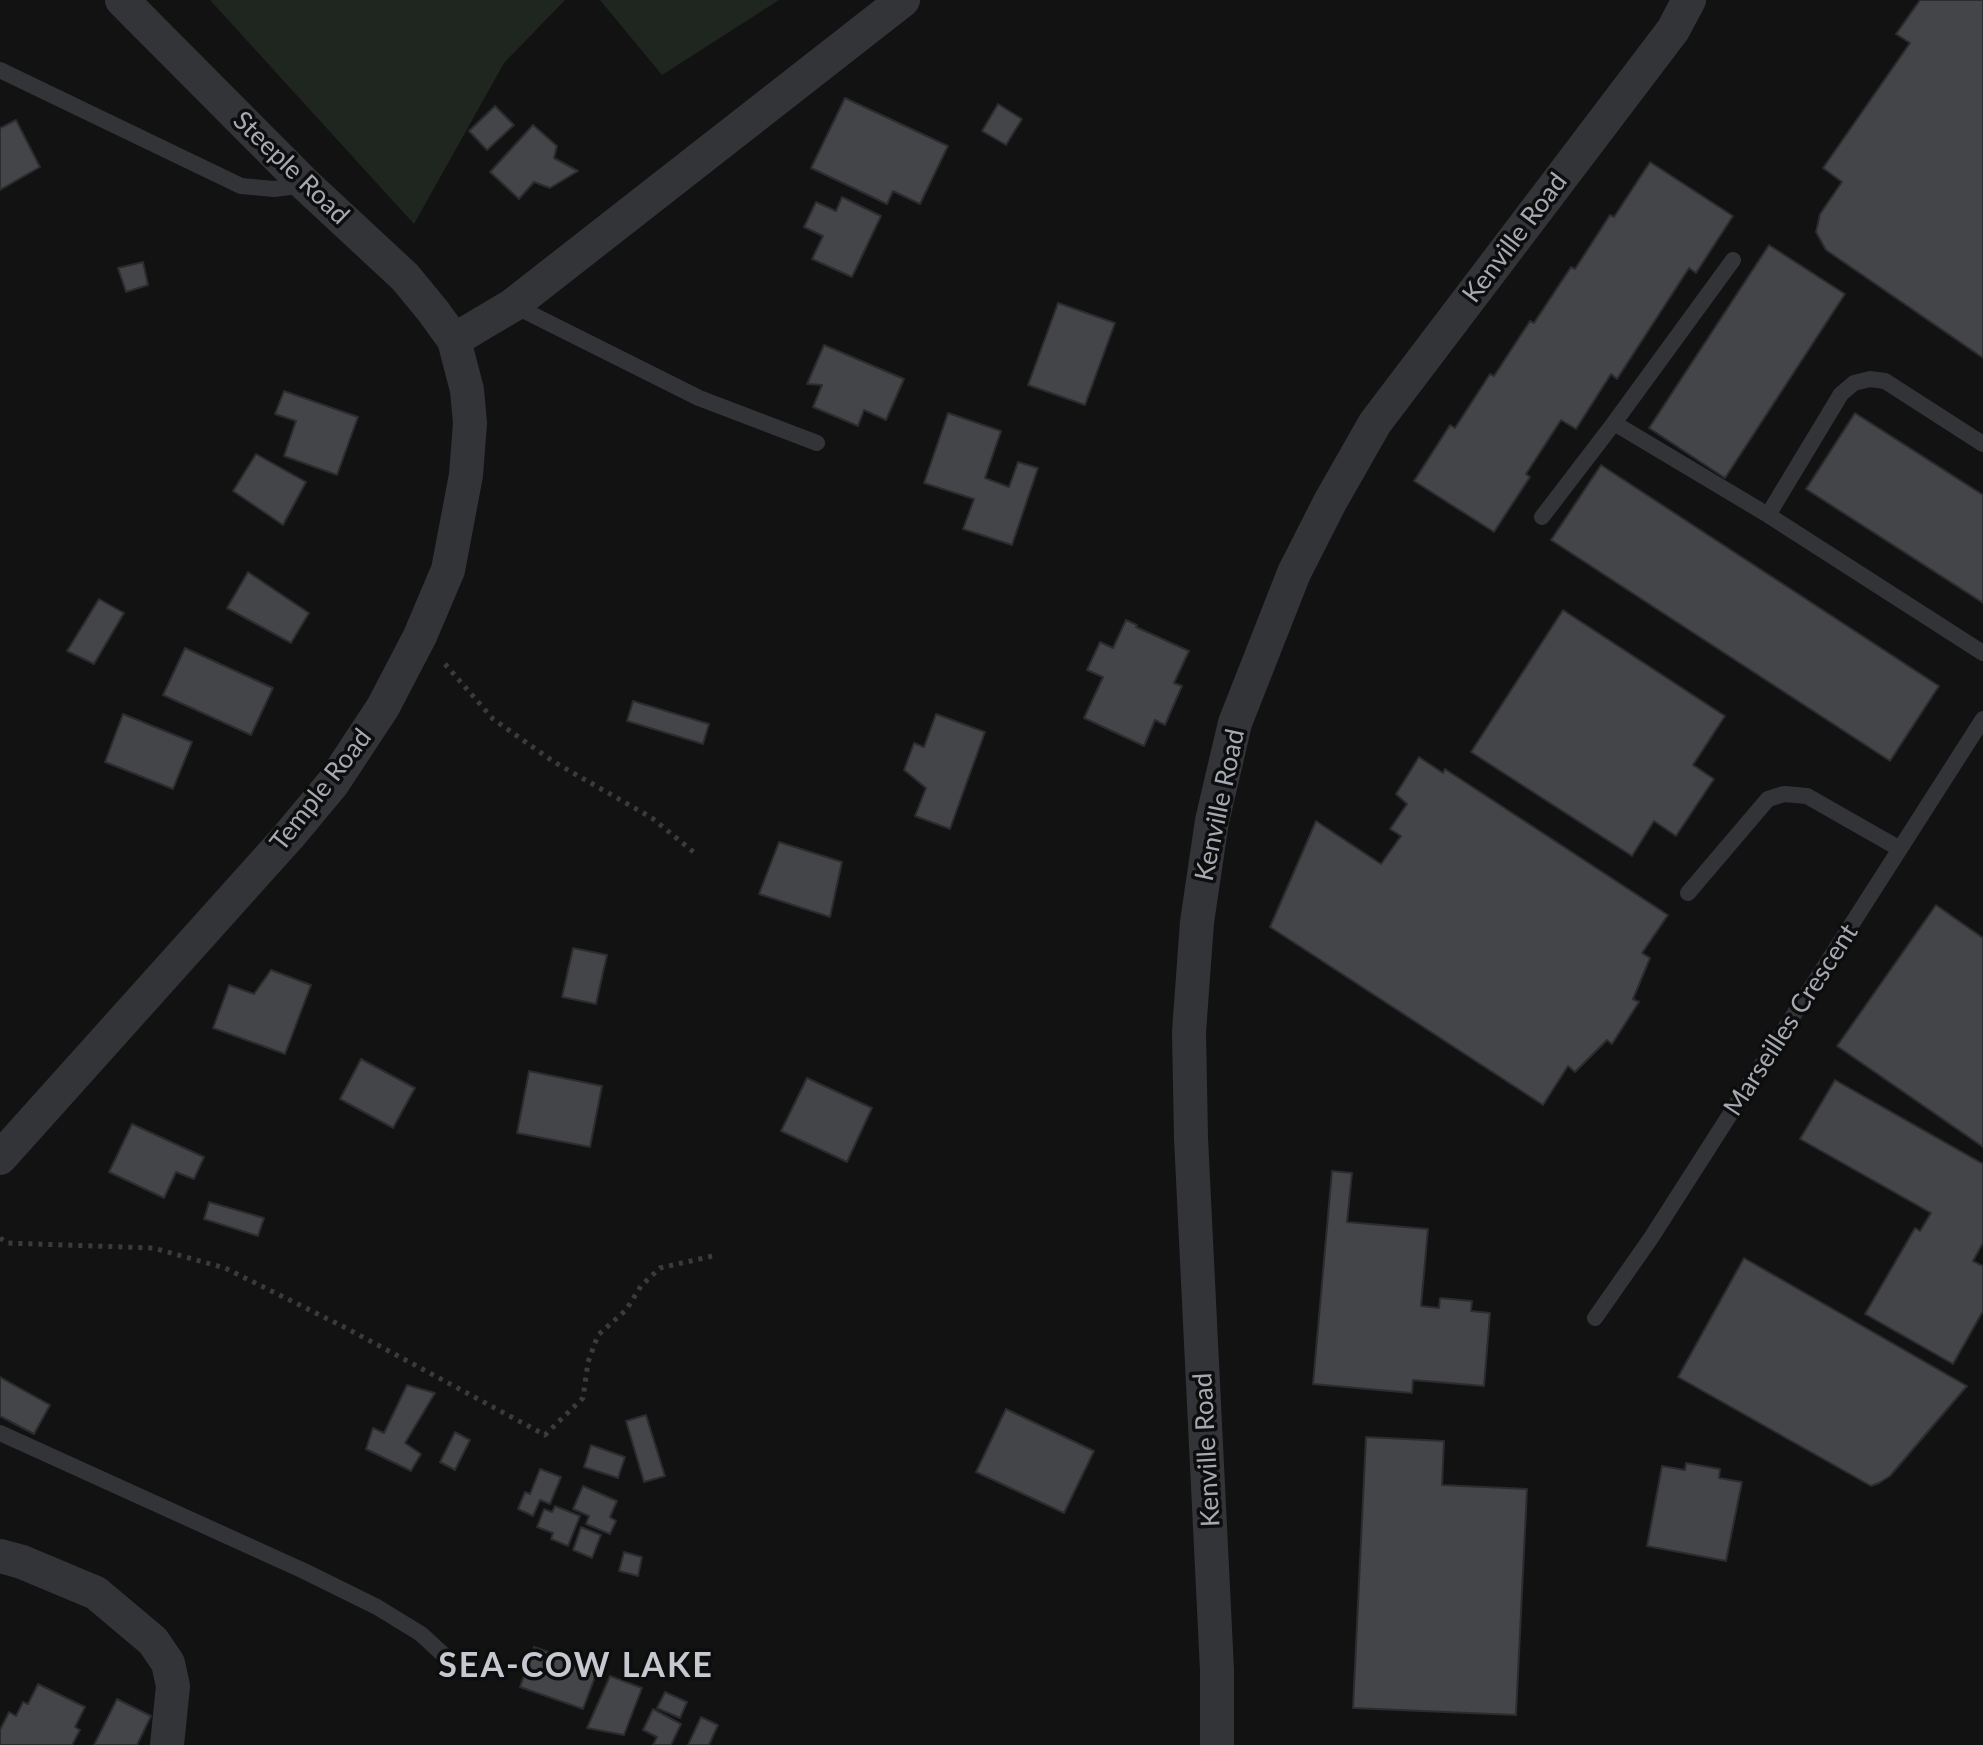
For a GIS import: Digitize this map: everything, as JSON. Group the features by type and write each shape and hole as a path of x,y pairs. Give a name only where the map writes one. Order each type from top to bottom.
{"street":[{"name":"Steeple Road","path":"122,0 306,185 405,277 454,340"},
{"path":"454,340 513,305 903,0"},
{"name":"Kenville Road","path":"1217,1745 1217,1670 1191,1138 1189,1032 1197,922 1212,821 1235,723 1294,573 1375,423 1673,30 1689,0"},
{"name":"Temple Road","path":"0,1158 288,837 333,783 383,707 420,636 448,570 466,475 470,423 467,390 454,340"},
{"path":"0,1556 96,1593 153,1641 168,1663 173,1686 167,1745"}],"lane":[{"path":"0,70 241,186 274,189 306,185"},
{"path":"1542,517 1733,260"},
{"path":"513,305 699,398 817,443"},
{"path":"1768,515 1841,394 1854,383 1870,379 1885,381 1983,444"},
{"path":"1614,423 1768,515 1983,653"},
{"name":"Marseilles Crescent","path":"1595,1318 1651,1238 1983,719"},
{"path":"1688,893 1768,799 1784,794 1807,796 1900,849"},
{"path":"0,1433 353,1595 421,1634 447,1658"}],"path":[{"path":"420,636 493,719 554,762 652,818 696,854"},
{"path":"0,1238 7,1243 153,1248 225,1268 346,1328 545,1435 583,1398 588,1362 598,1335 626,1310 641,1286 660,1268 717,1255"}],"shaded area":[{"path":"210,0 565,0 504,63 414,224"},
{"path":"600,0 779,0 662,75"}],"building":[{"path":"1920,0 1983,0 1983,358 1826,250 1816,232 1820,214 1842,182 1823,168 1910,43 1896,34"},
{"path":"845,98 948,146 920,204 893,191 887,204 811,168"},
{"path":"998,104 1022,119 1006,145 982,131"},
{"path":"495,106 514,125 487,150 469,131"},
{"path":"16,120 40,167 0,190 0,128"},
{"path":"533,125 557,146 554,158 578,171 550,188 534,182 519,199 490,172"},
{"path":"1650,162 1733,216 1696,273 1689,268 1617,379 1611,374 1576,429 1561,420 1526,474 1530,477 1494,532 1414,481 1450,425 1455,428 1490,374 1494,376 1571,267 1575,269"},
{"path":"842,197 881,216 852,277 812,259 823,236 804,227 816,202 836,211"},
{"path":"1769,245 1845,294 1725,478 1649,428"},
{"path":"143,262 148,285 126,292 118,268"},
{"path":"1058,303 1115,323 1085,405 1028,385"},
{"path":"824,345 904,379 886,420 864,410 858,426 813,407 822,385 807,384"},
{"path":"284,391 358,417 337,475 284,456 296,421 275,414"},
{"path":"948,413 1001,431 985,478 1009,487 1018,462 1038,468 1012,545 963,529 974,499 924,483"},
{"path":"1855,413 1983,495 1983,603 1806,489"},
{"path":"256,454 306,482 283,525 233,491"},
{"path":"1601,465 1939,686 1890,761 1551,540"},
{"path":"248,572 309,613 291,643 227,608"},
{"path":"99,599 124,613 94,664 67,651"},
{"path":"1563,610 1725,716 1693,765 1714,779 1676,836 1654,821 1632,856 1471,752"},
{"path":"1126,620 1189,651 1174,683 1182,686 1165,725 1155,720 1144,746 1084,718 1103,677 1087,670 1100,642 1113,648"},
{"path":"185,648 273,688 251,735 163,695"},
{"path":"633,701 709,724 703,744 627,721"},
{"path":"123,714 192,742 173,789 105,762"},
{"path":"936,714 985,732 950,829 915,816 926,788 904,770 914,743 924,747"},
{"path":"1419,757 1443,773 1445,769 1668,915 1642,953 1650,958 1633,999 1639,1002 1612,1044 1607,1040 1575,1072 1568,1066 1543,1105 1270,927 1316,821 1381,864 1401,836 1390,829 1407,804 1396,794"},
{"path":"779,842 842,862 830,917 759,894"},
{"path":"1936,905 1983,938 1983,1147 1837,1046"},
{"path":"573,948 607,955 596,1004 562,997"},
{"path":"271,970 311,985 285,1054 213,1028 229,985 254,994"},
{"path":"361,1059 415,1088 393,1128 340,1099"},
{"path":"529,1071 602,1086 590,1147 517,1133"},
{"path":"807,1078 872,1108 847,1162 781,1131"},
{"path":"1835,1080 1983,1164 1983,1243 1973,1261 1983,1266 1983,1311 1953,1364 1865,1314 1915,1228 1920,1231 1931,1213 1800,1139"},
{"path":"132,1124 204,1157 194,1179 176,1172 164,1198 109,1172"},
{"path":"1332,1171 1352,1173 1347,1222 1428,1229 1421,1306 1439,1308 1440,1298 1472,1301 1471,1311 1490,1313 1484,1386 1413,1380 1412,1393 1313,1384"},
{"path":"209,1202 264,1218 258,1236 204,1219"},
{"path":"1744,1258 1967,1386 1890,1476 1879,1483 1871,1486 1678,1377"},
{"path":"0,1377 50,1405 34,1434 0,1416"},
{"path":"407,1385 435,1393 405,1443 421,1454 411,1471 366,1449 373,1428 384,1433"},
{"path":"1006,1409 1094,1451 1064,1513 976,1472"},
{"path":"646,1415 665,1476 644,1482 626,1421"},
{"path":"455,1432 470,1440 455,1470 440,1462"},
{"path":"1366,1437 1444,1441 1442,1485 1527,1489 1516,1715 1353,1708"},
{"path":"591,1445 625,1457 618,1478 584,1467"},
{"path":"1686,1463 1720,1469 1719,1478 1742,1482 1726,1561 1647,1546 1662,1466 1685,1470"},
{"path":"540,1469 561,1477 550,1504 540,1500 533,1516 518,1509 525,1492 530,1494"},
{"path":"583,1486 617,1501 610,1517 616,1521 610,1534 586,1524 589,1516 573,1509"},
{"path":"555,1506 580,1516 568,1546 551,1539 553,1533 537,1527 544,1509 552,1512"},
{"path":"581,1527 601,1535 592,1558 573,1550"},
{"path":"624,1552 642,1557 638,1576 619,1571"},
{"path":"534,1647 598,1669 583,1709 520,1687"},
{"path":"610,1676 642,1688 624,1735 587,1728"},
{"path":"38,1684 85,1707 75,1727 80,1730 72,1745 0,1745 0,1730 9,1712 16,1716 23,1702 28,1704"},
{"path":"665,1692 687,1702 680,1718 657,1708"},
{"path":"117,1699 151,1716 137,1745 94,1745"},
{"path":"653,1709 681,1724 671,1745 653,1745 657,1737 643,1730"},
{"path":"701,1717 718,1725 709,1745 688,1745"}],"district":[{"name":"SEA-COW LAKE","path":"576,1666"}]}
